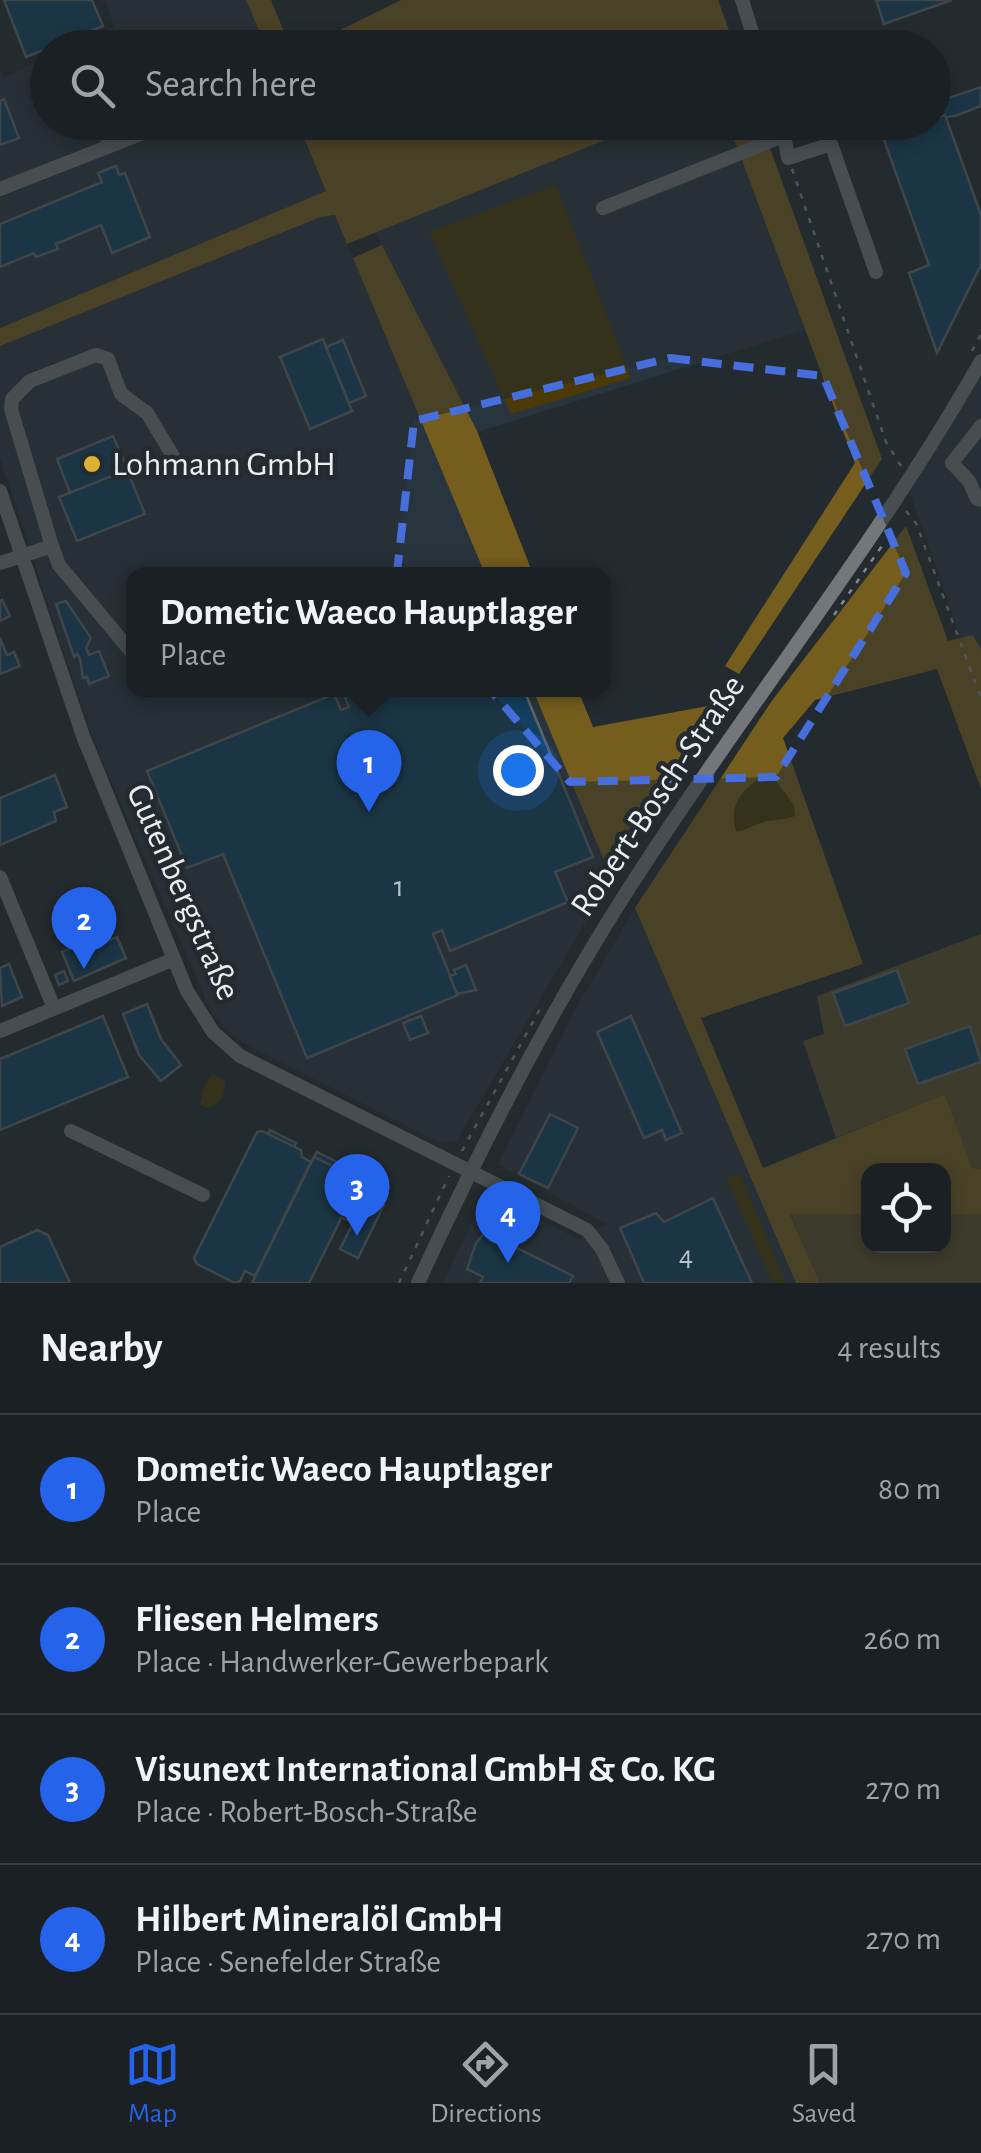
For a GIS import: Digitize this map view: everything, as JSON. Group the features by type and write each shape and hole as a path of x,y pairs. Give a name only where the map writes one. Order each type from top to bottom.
{"street":[{"path":"742,0 751,30"},
{"path":"104,148 109,140"},
{"path":"0,189 125,140"},
{"path":"603,208 757,140"},
{"path":"786,140 788,158 831,144 876,272"},
{"path":"126,645 59,565 12,399 30,381 96,356 108,360 121,394 147,413 173,456"},
{"name":"Robert-Bosch-Straße","path":"418,1283 470,1171 538,1041 624,895 896,502 981,361"},
{"path":"981,426 952,463 970,481 977,500 981,500"},
{"name":"Gutenbergstraße","path":"0,491 83,736 174,959 203,1019 240,1056 587,1230 602,1248 618,1283"},
{"path":"0,563 52,546"},
{"path":"0,877 54,1008"},
{"path":"0,1030 174,959"},
{"path":"70,1131 203,1196"}],"path":[{"path":"788,158 886,442 902,469"},
{"path":"896,502 916,523 981,698"},
{"path":"827,625 886,538"}],"highlighted area":[{"path":"670,358 823,376 906,573 776,777 570,782 396,581 414,421"}],"shaded area":[{"path":"104,0 246,0 259,30 106,30 114,26"},
{"path":"246,0 271,0 283,30 259,30"},
{"path":"401,0 718,0 729,30 340,30"},
{"path":"30,65 30,140 305,140 327,191 0,328 0,69 4,78"},
{"path":"305,140 605,140 347,244 335,215 321,217 0,346 0,328 326,191"},
{"path":"604,140 734,140 805,330 477,432 375,231"},
{"path":"734,140 767,140 882,459 739,674 725,666 855,463"},
{"path":"556,185 631,378 511,414 429,232"},
{"path":"335,215 482,567 126,567 126,697 536,697 611,878 457,1141 442,1144 247,1045 211,1012 90,732 0,458 0,346 321,217"},
{"path":"382,245 477,431 530,567 482,567 353,258"},
{"path":"981,368 981,696 909,490"},
{"path":"906,526 948,641 973,635 981,649 981,789 937,669 815,700 783,738 863,964 701,1018 763,1168 945,1094 972,1168 981,1169 981,1214 951,1214 951,1163 861,1163 861,1214 790,1214 820,1283 796,1283 635,908 771,702"},
{"path":"536,697 581,697 593,727 719,704 605,863"},
{"path":"761,777 773,777 794,805 795,816 736,831 735,806 747,788"},
{"path":"635,908 796,1283 443,1283 483,1197 492,1197 579,1239 606,1224 498,1164 574,1011"},
{"path":"981,934 981,1169 972,1168 945,1094 836,1138 803,1041 824,1034 817,996"},
{"path":"213,1074 225,1081 224,1091 219,1102 206,1108 200,1104 205,1083"},
{"path":"737,1173 786,1283 773,1283 726,1178"},
{"path":"790,1213 861,1214 861,1253 951,1253 951,1214 981,1214 981,1283 820,1283"}],"building":[{"path":"4,0 92,0 103,26 93,30 30,30 30,55 26,57"},
{"path":"876,0 952,0 884,24"},
{"path":"981,87 981,106 951,116 951,97"},
{"path":"4,99 19,138 0,145 0,101"},
{"path":"951,132 981,215 981,265 937,353 909,273 929,265 884,140 951,140"},
{"path":"116,166 119,175 125,173 150,237 112,253 101,225 56,244 58,249 36,257 34,253 0,267 0,224 102,182 98,173"},
{"path":"323,339 352,411 310,429 280,357"},
{"path":"343,340 366,396 349,403 326,347"},
{"name":"Lohmann GmbH","path":"113,436 128,471 70,493 57,459"},
{"path":"127,470 145,514 77,541 59,497"},
{"path":"0,601 10,616 0,621"},
{"path":"66,601 91,638 86,648 89,655 99,651 109,676 89,684 87,677 83,678 80,659 77,654 74,657 56,604"},
{"path":"0,638 7,655 14,652 20,666 0,674"},
{"path":"327,697 335,697 341,710 349,707 345,697 527,697 593,857 555,872 568,902 450,951 442,930 433,934 458,995 307,1058 223,854 187,868 147,771"},
{"path":"55,775 67,807 54,812 56,821 0,845 0,798"},
{"path":"117,937 126,958 74,981 62,952 94,938 97,945"},
{"path":"9,964 22,997 2,1006 0,968"},
{"path":"466,965 476,990 457,994 450,976"},
{"path":"897,970 909,1003 845,1026 833,993"},
{"path":"64,971 68,981 59,985 55,975"},
{"path":"147,1004 161,1039 181,1065 161,1081 139,1055 123,1014"},
{"path":"103,1016 128,1077 0,1130 0,1059"},
{"path":"421,1016 428,1033 410,1040 403,1023"},
{"path":"631,1016 682,1133 666,1140 662,1130 644,1138 597,1032"},
{"path":"970,1026 981,1062 918,1084 905,1049"},
{"path":"550,1114 578,1128 548,1188 519,1174"},
{"path":"270,1130 296,1143 294,1147 268,1134"},
{"path":"257,1132 301,1150 302,1157 311,1162 255,1276 245,1271 235,1283 197,1264 194,1258"},
{"path":"317,1152 363,1175 360,1180 314,1157"},
{"path":"314,1157 360,1180 309,1283 252,1283"},
{"path":"366,1196 384,1205 358,1258 340,1249 353,1223 341,1217 347,1207 358,1212"},
{"path":"713,1198 752,1283 644,1283 620,1228 656,1213 664,1222"},
{"path":"37,1230 48,1235 70,1283 0,1283 0,1247"},
{"path":"485,1232 573,1276 569,1283 480,1283 483,1277 467,1269 476,1243"}],"place":[{"name":"Lohmann GmbH","path":"92,464"},
{"name":"Dometic Waeco Hauptlager","path":"369,812"},
{"name":"Fliesen Helmers","path":"84,969"},
{"name":"Visunext International GmbH & Co. KG","path":"357,1236"},
{"name":"Hilbert Mineralöl GmbH","path":"508,1263"}]}
